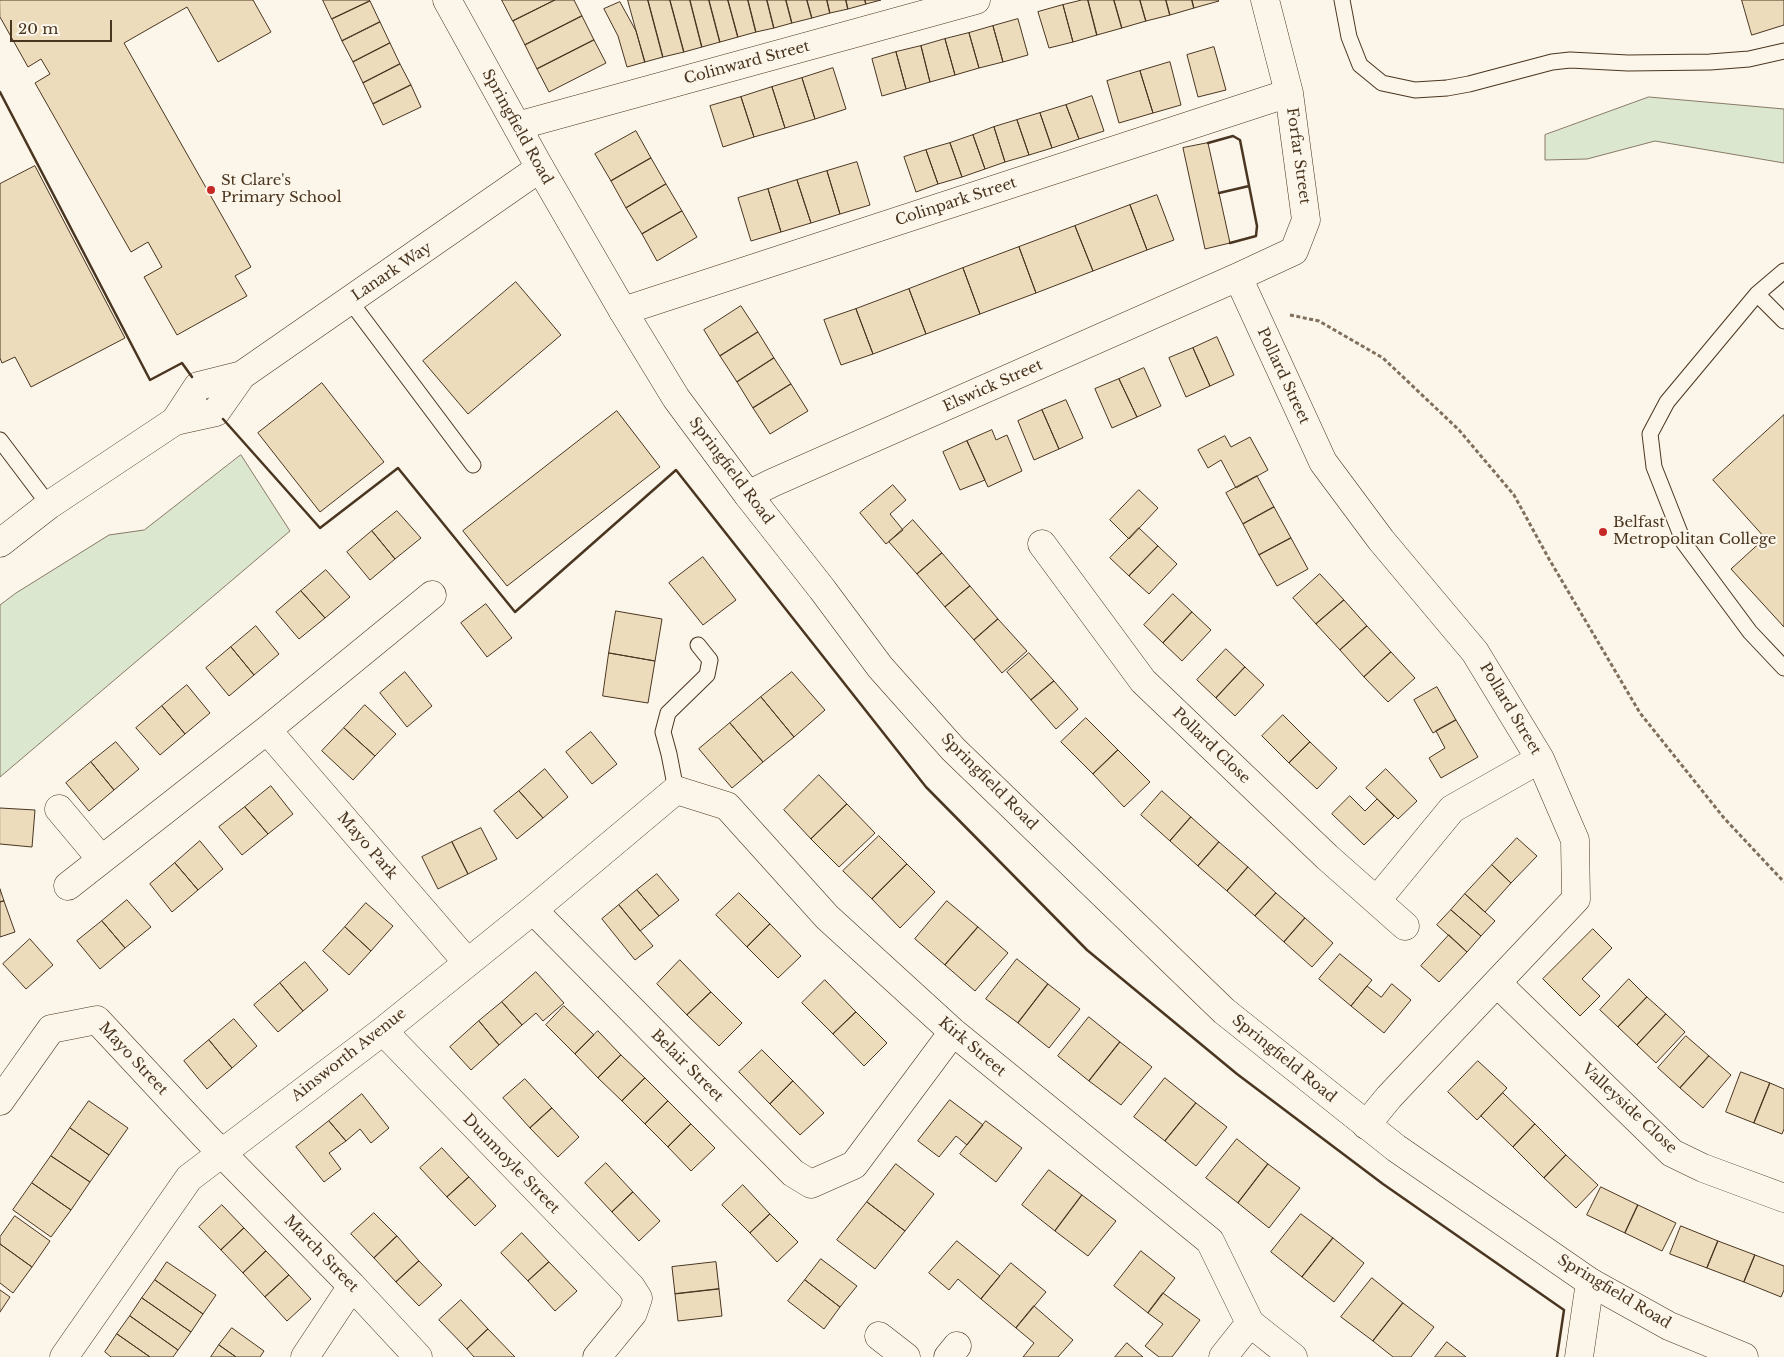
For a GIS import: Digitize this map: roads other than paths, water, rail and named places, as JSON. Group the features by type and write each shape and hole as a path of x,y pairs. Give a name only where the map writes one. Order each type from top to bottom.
{"street":[{"name":"Springfield Road","path":"447,0 540,168 676,398 880,667 953,749 1224,1011 1366,1125 1590,1282 1669,1326 1744,1357"},
{"name":"Colinward Street","path":"517,126 976,0"},
{"name":"Forfar Street","path":"1238,277 1294,251 1306,220 1289,93 1265,0"},
{"name":"Colinpark Street","path":"623,311 1289,93"},
{"name":"Lanark Way","path":"0,543 49,505 175,421 216,412 242,374 540,168"},
{"name":"Pollard Street","path":"1238,277 1322,462 1381,540 1475,652 1540,759 1575,840 1576,899 1389,1097 1366,1125"},
{"name":"Elswick Street","path":"748,495 1238,277"},
{"name":"Pollard Close","path":"1042,544 1143,681 1327,857 1405,926"},
{"path":"68,886 267,730 432,595"},
{"name":"Mayo Park","path":"267,730 467,962"},
{"path":"1377,900 1452,809 1540,759"},
{"name":"Ainsworth Avenue","path":"64,1357 189,1178 383,1031 533,910 676,790"},
{"name":"Kirk Street","path":"676,790 727,806 828,917 953,1032 1210,1241 1250,1322"},
{"path":"59,808 102,859"},
{"name":"Belair Street","path":"533,910 793,1173 811,1184 854,1165 953,1032"},
{"name":"Valleyside Close","path":"1497,983 1672,1153 1703,1168 1784,1198"},
{"name":"Mayo Street","path":"0,1101 51,1029 97,1020 221,1152"},
{"name":"Dunmoyle Street","path":"383,1031 630,1287 638,1298 633,1313 597,1357"},
{"name":"March Street","path":"221,1152 352,1286 418,1357"},
{"path":"1579,1357 1590,1282"},
{"path":"305,1357 352,1286"},
{"path":"1222,1357 1250,1322 1294,1357"},
{"path":"879,1336 906,1357"}],"lane":[{"path":"1342,0 1349,37 1360,64 1382,83 1415,90 1447,88 1469,84 1552,62 1570,60 1628,63 1720,61 1749,59 1784,50"},
{"path":"1784,271 1758,294 1667,402 1650,434 1654,467 1684,543 1750,632 1784,668"},
{"path":"1758,294 1784,320"},
{"path":"350,301 473,465"},
{"path":"0,440 49,505"},
{"path":"676,790 670,754 663,732 668,713 707,675 710,660 698,645"}],"place":[{"name":"St Clare's Primary School","path":"211,190"},
{"name":"Belfast Metropolitan College","path":"1603,532"}]}
